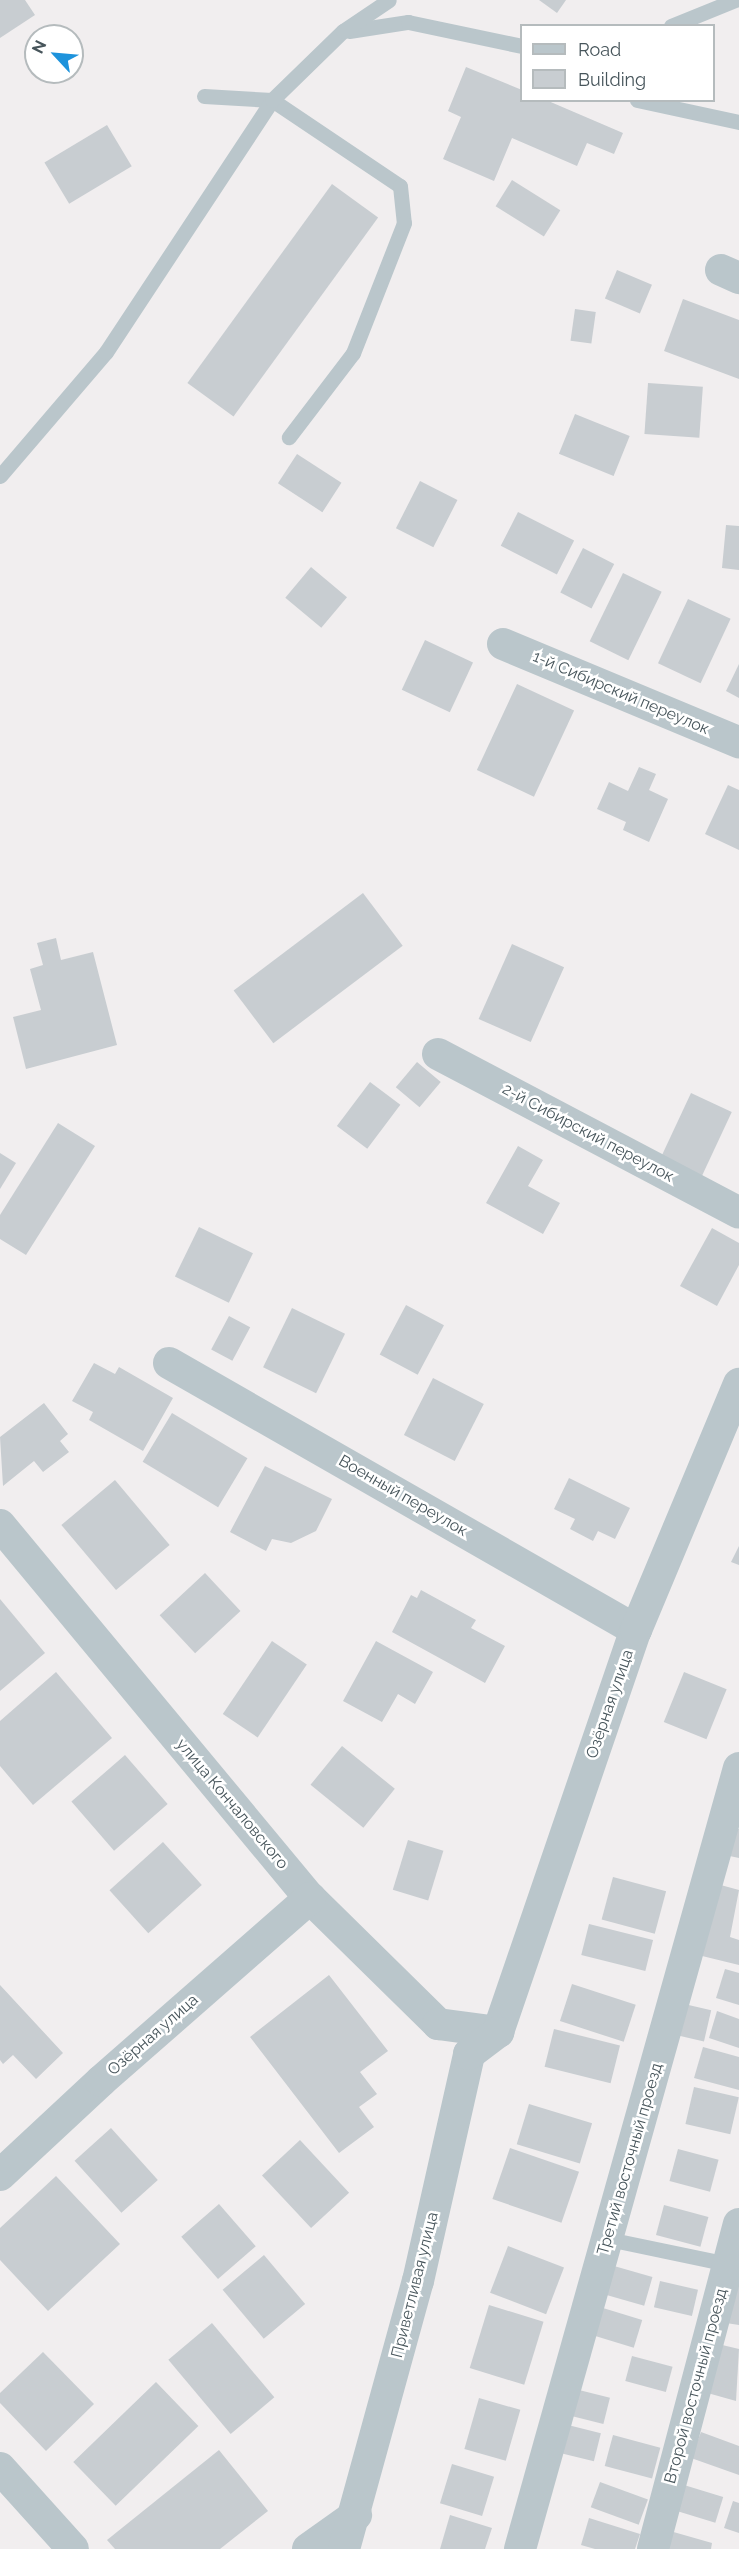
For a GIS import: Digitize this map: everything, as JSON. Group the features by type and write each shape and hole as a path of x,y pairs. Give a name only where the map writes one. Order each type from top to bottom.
{"street":[{"name":"1-й Сибирский переулок","path":"503,644 739,742"},
{"name":"2-й Сибирский переулок","path":"438,1054 739,1212"},
{"name":"Военный переулок","path":"169,1363 636,1630"},
{"name":"Озёрная улица","path":"498,2031 636,1630 739,1384"},
{"name":"улица Кончаловского","path":"0,1526 10,1558 310,1898 438,2024 498,2031"},
{"name":"Третий восточный проезд","path":"520,2549 739,1768"},
{"name":"Озёрная улица","path":"0,2175 101,2080 310,1898"},
{"name":"Приветливая улица","path":"344,2549 356,2515 418,2281 470,2054 498,2031"},
{"name":"Второй восточный проезд","path":"653,2549 735,2246"},
{"path":"0,2468 74,2549"},
{"path":"308,2549 356,2515"}],"lane":[{"path":"0,476 105,352 272,100 343,32 389,0"},
{"path":"676,24 735,0"},
{"path":"343,32 408,22 520,46"},
{"path":"204,96 272,100 400,186 404,223 353,353 289,437"},
{"path":"646,102 739,122"},
{"path":"608,2240 735,2246"}],"building":[{"path":"0,0 25,0 35,15 0,38"},
{"path":"539,0 566,0 557,13"},
{"path":"466,67 520,89 520,102 551,102 623,133 614,154 587,143 577,166 512,138 494,181 443,159 461,117 448,111"},
{"path":"107,125 132,166 69,204 44,163"},
{"path":"512,180 560,210 544,236 496,206"},
{"path":"332,184 378,218 234,417 187,383"},
{"path":"617,270 652,285 640,313 605,299"},
{"path":"683,299 739,320 739,379 664,351"},
{"path":"575,309 596,312 591,344 571,341"},
{"path":"648,383 703,387 699,438 644,434"},
{"path":"575,414 630,436 614,476 559,454"},
{"path":"297,454 341,483 322,512 278,483"},
{"path":"420,481 457,500 433,547 396,528"},
{"path":"518,512 574,541 557,574 501,546"},
{"path":"726,525 739,526 739,570 722,568"},
{"path":"583,548 614,564 591,608 560,593"},
{"path":"311,567 347,597 321,628 285,598"},
{"path":"623,573 662,592 628,660 590,641"},
{"path":"688,599 731,619 701,683 658,663"},
{"path":"425,640 473,662 450,712 402,690"},
{"path":"739,664 739,698 726,691"},
{"path":"517,684 574,711 534,797 477,770"},
{"path":"639,767 656,774 649,790 668,799 649,842 623,830 626,822 597,809 609,782 628,791"},
{"path":"728,785 739,790 739,850 705,834"},
{"path":"363,893 403,946 273,1043 234,990"},
{"path":"56,938 61,960 93,952 117,1045 26,1069 13,1017 41,1010 30,969 43,965 37,943"},
{"path":"512,944 564,967 531,1042 479,1019"},
{"path":"417,1062 441,1082 420,1107 396,1087"},
{"path":"370,1082 400,1105 367,1149 337,1126"},
{"path":"691,1093 732,1112 702,1176 661,1157"},
{"path":"58,1123 95,1146 26,1255 0,1239 0,1215"},
{"path":"518,1146 543,1160 528,1186 560,1203 543,1234 486,1203"},
{"path":"0,1153 16,1163 0,1189"},
{"path":"199,1227 253,1253 229,1303 175,1276"},
{"path":"712,1228 739,1243 739,1265 717,1306 680,1286"},
{"path":"406,1305 444,1325 418,1375 380,1354"},
{"path":"292,1308 345,1334 316,1393 263,1367"},
{"path":"229,1316 250,1327 232,1361 211,1350"},
{"path":"94,1363 115,1374 119,1367 173,1398 143,1451 89,1420 93,1412 72,1401"},
{"path":"433,1378 484,1404 455,1461 404,1435"},
{"path":"44,1403 68,1434 60,1441 69,1452 43,1472 34,1461 3,1486 0,1437"},
{"path":"172,1413 247,1458 218,1507 143,1462"},
{"path":"265,1466 332,1499 316,1531 291,1543 272,1539 266,1551 230,1532"},
{"path":"569,1478 630,1508 615,1539 598,1531 593,1541 570,1529 575,1519 554,1509"},
{"path":"115,1480 170,1545 116,1590 61,1525"},
{"path":"739,1546 739,1565 731,1562"},
{"path":"205,1573 240,1611 195,1653 160,1615"},
{"path":"421,1590 476,1620 471,1628 505,1646 485,1683 392,1632 411,1595 417,1598"},
{"path":"0,1599 45,1653 0,1691"},
{"path":"272,1641 307,1664 258,1737 223,1714"},
{"path":"376,1641 433,1672 415,1704 398,1694 382,1722 343,1701"},
{"path":"56,1672 112,1738 33,1805 0,1766 0,1721"},
{"path":"684,1672 727,1689 706,1739 664,1722"},
{"path":"342,1746 395,1789 363,1828 311,1785"},
{"path":"125,1755 168,1804 114,1851 71,1802"},
{"path":"732,1827 739,1829 739,1858 725,1855"},
{"path":"408,1840 443,1851 428,1901 393,1890"},
{"path":"163,1842 202,1885 148,1933 109,1890"},
{"path":"613,1877 666,1891 655,1934 602,1920"},
{"path":"717,1884 739,1890 730,1937 739,1940 739,1965 698,1955"},
{"path":"589,1924 653,1940 645,1971 581,1955"},
{"path":"725,1969 739,1973 739,2005 716,1998"},
{"path":"329,1975 388,2051 360,2072 377,2094 359,2107 374,2127 339,2153 250,2037"},
{"path":"572,1984 636,2005 624,2042 560,2021"},
{"path":"0,1985 63,2053 36,2079 13,2055 3,2064 0,2060"},
{"path":"680,2003 711,2010 704,2041 673,2034"},
{"path":"717,2011 739,2019 739,2048 709,2038"},
{"path":"554,2029 620,2045 611,2083 545,2067"},
{"path":"703,2047 739,2057 739,2090 694,2078"},
{"path":"694,2087 739,2097 730,2134 685,2124"},
{"path":"529,2104 592,2123 580,2163 517,2144"},
{"path":"111,2128 158,2180 121,2213 75,2161"},
{"path":"300,2140 349,2193 311,2228 262,2175"},
{"path":"510,2148 579,2172 561,2223 492,2199"},
{"path":"678,2149 719,2160 710,2192 669,2181"},
{"path":"56,2176 120,2244 48,2311 0,2260 0,2228"},
{"path":"219,2204 256,2246 218,2279 181,2237"},
{"path":"664,2205 708,2217 700,2247 656,2235"},
{"path":"508,2246 564,2268 546,2314 490,2293"},
{"path":"264,2255 305,2304 264,2339 223,2290"},
{"path":"614,2266 652,2277 644,2306 606,2295"},
{"path":"739,2271 739,2325 726,2323"},
{"path":"660,2281 698,2290 692,2316 654,2307"},
{"path":"489,2305 544,2322 524,2385 470,2368"},
{"path":"603,2308 642,2320 634,2348 595,2336"},
{"path":"212,2323 274,2397 231,2434 168,2360"},
{"path":"718,2344 739,2349 736,2401 704,2392"},
{"path":"43,2352 94,2404 46,2451 0,2403 0,2393"},
{"path":"632,2356 673,2367 666,2392 625,2381"},
{"path":"156,2382 198,2426 116,2506 73,2462"},
{"path":"575,2389 610,2398 603,2424 568,2415"},
{"path":"479,2398 520,2410 506,2461 464,2449"},
{"path":"564,2424 601,2433 594,2461 557,2452"},
{"path":"701,2432 739,2446 739,2475 691,2458"},
{"path":"613,2435 660,2448 652,2479 605,2466"},
{"path":"219,2450 268,2511 220,2549 115,2549 107,2540"},
{"path":"452,2464 494,2477 482,2516 440,2503"},
{"path":"600,2482 648,2499 639,2525 591,2507"},
{"path":"684,2485 723,2497 715,2523 676,2511"},
{"path":"733,2501 739,2503 739,2533 724,2528"},
{"path":"450,2515 492,2528 485,2549 440,2549"},
{"path":"589,2518 640,2534 635,2549 595,2549 581,2545"},
{"path":"670,2531 712,2543 711,2549 665,2549"}]}
